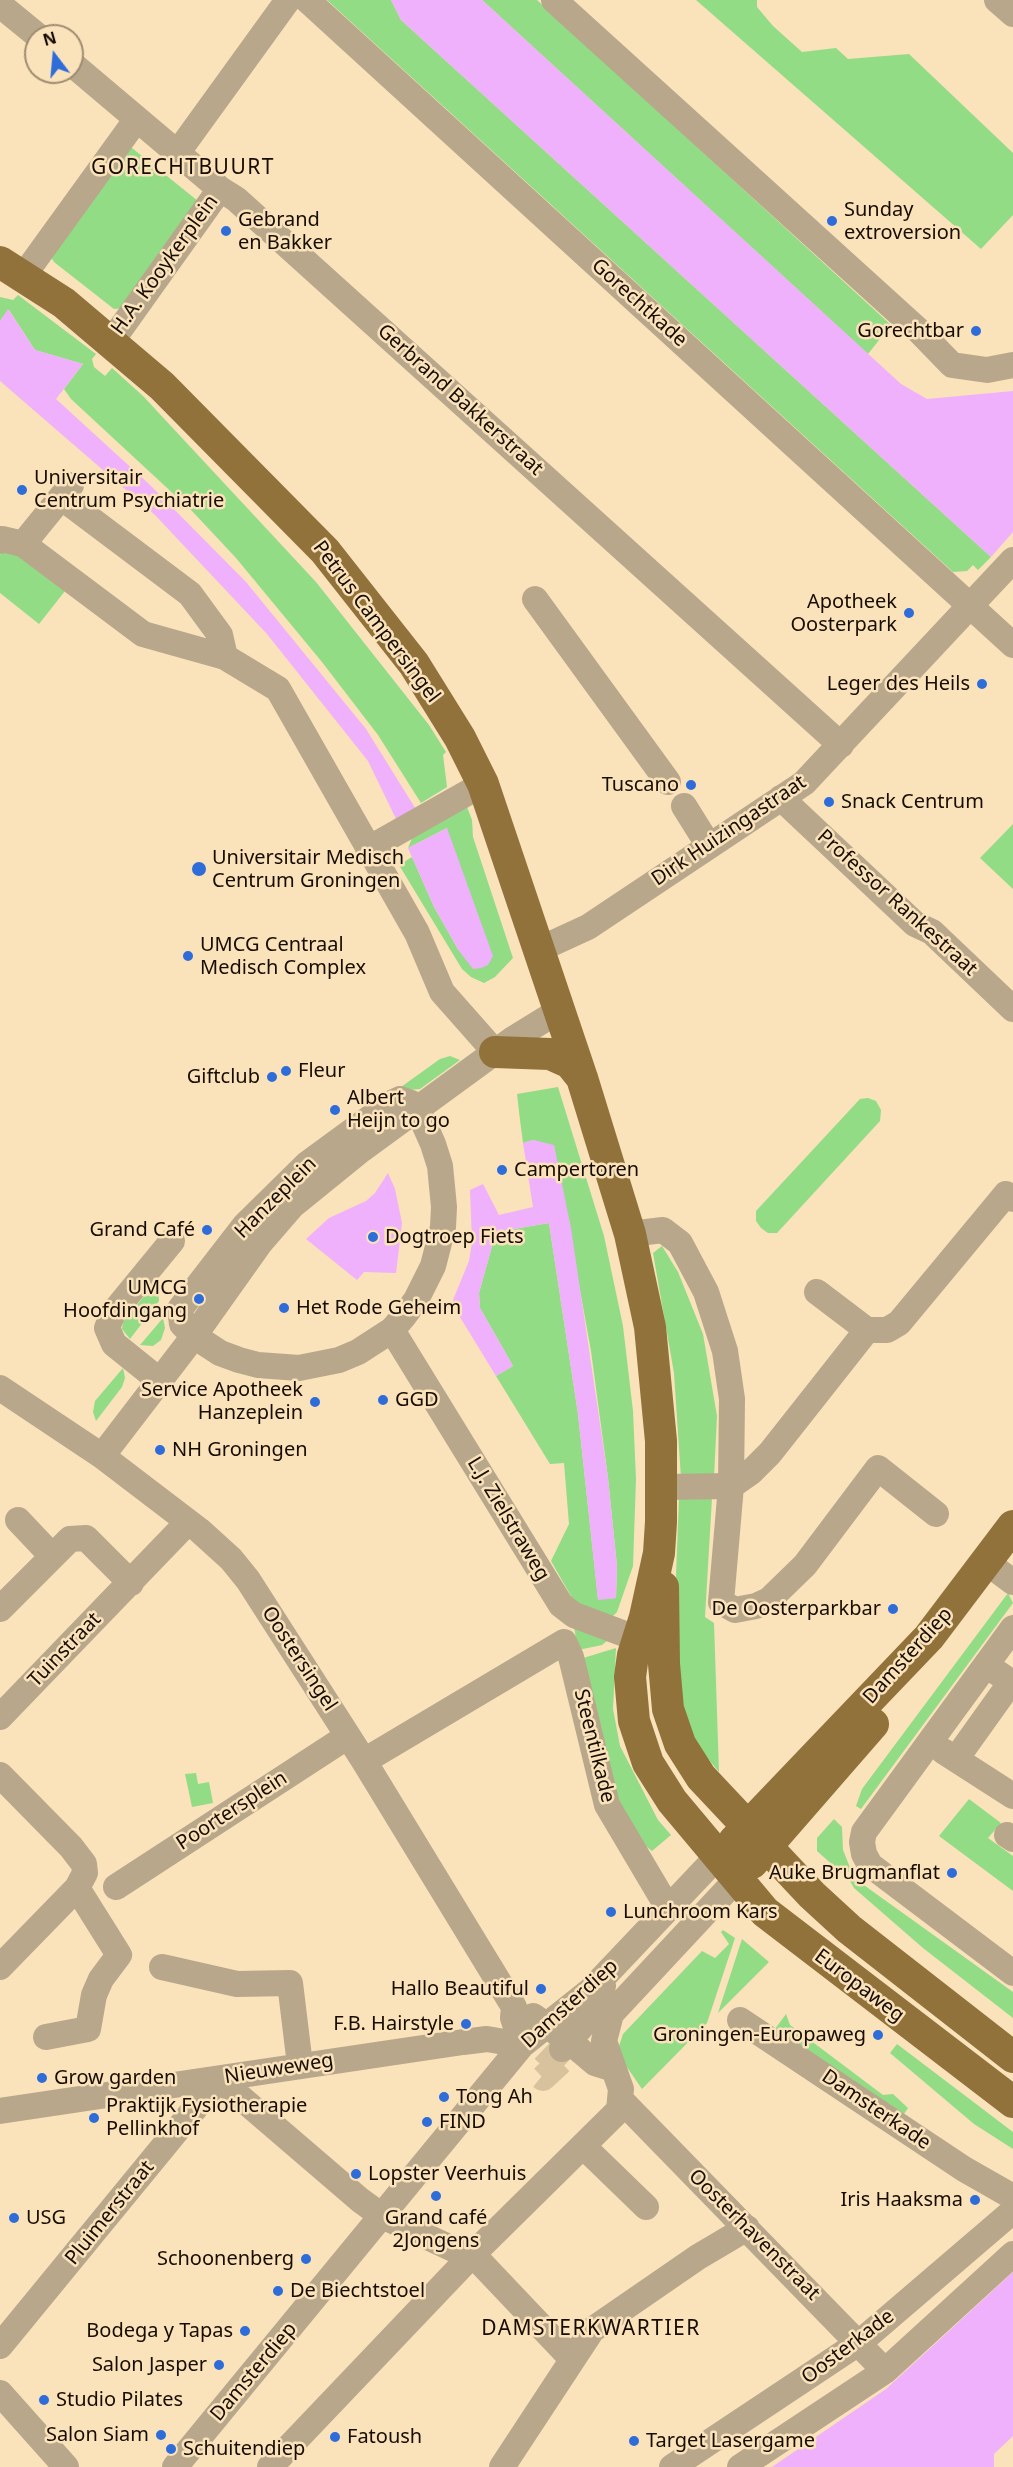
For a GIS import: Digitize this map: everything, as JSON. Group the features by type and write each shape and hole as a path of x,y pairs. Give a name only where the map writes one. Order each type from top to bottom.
{"main road":[{"name":"Petrus Campersingel","path":"12,268 64,303 162,386 325,550 414,664 460,738 483,784 560,1010 630,1234 654,1359 661,1441 662,1487 659,1553 664,1594 664,1664 668,1709 680,1744 702,1777 758,1837"},
{"path":"495,1052 550,1054 570,1063 582,1078"},
{"name":"Damsterdiep","path":"728,1868 758,1837 929,1637 1002,1564 1013,1526"},
{"name":"Petrus Campersingel","path":"659,1553 630,1677 631,1699 640,1743 648,1763 672,1802 728,1868"},
{"name":"Europaweg","path":"758,1837 849,1929 1013,2057"},
{"name":"Europaweg","path":"728,1868 765,1912 814,1952 1013,2102"}],"street":[{"path":"178,152 288,0"},
{"name":"Gorechtkade","path":"308,0 1013,645"},
{"path":"554,0 919,331 952,365 987,370 1013,364"},
{"path":"997,0 1013,14"},
{"path":"0,5 24,25"},
{"name":"Gerbrand Bakkerstraat","path":"84,74 220,189 236,199 841,745"},
{"path":"12,268 136,120"},
{"name":"H.A. Kooykerplein","path":"111,342 220,189"},
{"path":"225,657 220,635 190,594 66,491 12,542 142,634 225,657 278,689 417,933 442,992 495,1052"},
{"name":"Dirk Huizingastraat","path":"540,949 571,938 804,783 1013,560"},
{"path":"535,599 668,782"},
{"path":"368,849 483,784"},
{"name":"Professor Rankestraat","path":"781,798 915,924 932,932 1013,1009"},
{"path":"684,806 709,846"},
{"name":"Hanzeplein","path":"102,1456 160,1382 260,1243 292,1206 362,1150 495,1052 560,1010"},
{"path":"194,1336 220,1353 239,1360 258,1365 299,1368 339,1360 375,1342 392,1330 416,1300 425,1283 436,1257 443,1227 444,1207 440,1166 418,1110"},
{"path":"817,1292 867,1330 887,1330 899,1323 1006,1194 1013,1199"},
{"path":"630,1234 663,1230 681,1243 706,1292 725,1351 732,1399 731,1486 722,1602 735,1610 756,1606 769,1600 805,1565 878,1468 936,1514"},
{"path":"160,1382 114,1344 107,1328 113,1313 172,1241"},
{"name":"L.J. Zielstraweg","path":"392,1330 557,1600 567,1611"},
{"path":"662,1487 731,1486 751,1472 770,1453 867,1330"},
{"name":"Oostersingel","path":"0,1388 102,1456 216,1544 248,1580 364,1761 514,2007 545,2025 569,2047 595,2063 614,2069"},
{"path":"18,1520 52,1556"},
{"name":"Tuinstraat","path":"0,1717 188,1522"},
{"path":"0,1609 69,1539 86,1538 131,1583"},
{"path":"364,1761 564,1642 567,1611 638,1639 664,1664"},
{"path":"1013,1628 864,1832 864,1854 870,1865 1013,1973"},
{"name":"Steentilkade","path":"564,1642 572,1657 607,1805 668,1908"},
{"path":"956,1759 1011,1682 986,1665"},
{"name":"Poortersplein","path":"116,1887 348,1736"},
{"path":"929,1742 1013,1796"},
{"path":"0,1775 71,1847 84,1864 81,1881 0,1967"},
{"name":"Damsterdiep","path":"175,2467 522,2045 574,2004 608,1972 668,1908 728,1868"},
{"name":"Damsterdiep","path":"621,2100 621,2089 605,2051 610,2014 728,1868"},
{"path":"46,2037 88,2029 94,1995 101,1979 119,1954 81,1881"},
{"path":"162,1968 237,1984 290,1983 300,2065"},
{"path":"569,2047 594,2010 608,1972"},
{"name":"Oostersingel","path":"514,2007 513,2018 522,2045"},
{"name":"Damsterkade","path":"740,2020 964,2169 1013,2197"},
{"path":"569,2047 607,2023"},
{"name":"Nieuweweg","path":"0,2111 487,2039 522,2045"},
{"path":"219,2079 360,2200 382,2216 479,2261 571,2358"},
{"name":"Pluimerstraat","path":"0,2346 219,2079"},
{"path":"270,2467 471,2256 619,2110 621,2100"},
{"name":"Oosterhavenstraat","path":"621,2100 860,2342 885,2371"},
{"path":"583,2146 646,2207"},
{"name":"Oosterkade","path":"672,2467 860,2342 1013,2211"},
{"path":"502,2467 571,2358 592,2330 698,2257 747,2228"},
{"name":"Oosterkade","path":"740,2467 885,2371 1013,2253"},
{"path":"0,2393 66,2467"}],"green space":[{"path":"327,0 391,0 401,20 991,557 978,570 973,565 967,571 953,572"},
{"path":"482,0 537,0 891,325 868,354"},
{"path":"696,0 757,0 757,7 773,26 802,52 836,48 848,59 909,54 1013,153 1013,215 981,249"},
{"path":"132,148 198,201 124,308 114,309 54,262 51,257 125,149"},
{"path":"18,295 96,354 92,359 94,367 105,376 112,368 143,396 316,582 429,725 446,752 443,755 447,787 421,803 378,735 322,662 236,558 193,512 71,399 64,389 83,364 35,350 9,310 0,321 0,297 13,300"},
{"path":"7,546 65,591 39,624 0,593 0,555"},
{"path":"467,807 472,820 473,837 513,958 495,977 484,983 471,977 462,969 399,865 412,857 434,907 459,951 447,828 408,848 414,833"},
{"path":"1013,824 1013,889 980,858"},
{"path":"450,1056 460,1060 420,1089 408,1090 401,1087 440,1059"},
{"path":"558,1087 604,1236 623,1326 633,1411 636,1479 633,1566 617,1612 612,1617 566,1600 571,1596 551,1561 569,1524 564,1463 550,1464 496,1376 513,1366 480,1308 479,1293 496,1232 549,1223 578,1414 598,1599 616,1598 617,1566 591,1351 554,1146 533,1140 523,1143 517,1094"},
{"path":"868,1098 876,1101 881,1110 880,1121 777,1233 768,1233 761,1228 756,1221 756,1211 860,1099"},
{"path":"662,1246 678,1272 703,1334 717,1416 714,1478 681,1478 674,1373 653,1253"},
{"path":"155,1283 158,1288 159,1301 130,1339 122,1329 123,1322"},
{"path":"163,1318 165,1328 161,1340 153,1346 140,1345"},
{"path":"123,1368 125,1378 122,1387 96,1421 93,1412 95,1401"},
{"path":"679,1497 712,1498 705,1617 714,1623 719,1772 700,1749 688,1726 680,1693 676,1576"},
{"path":"1008,1593 1013,1603 861,1809 856,1806 862,1789"},
{"path":"574,1627 607,1641 602,1645 578,1650"},
{"path":"616,1648 613,1709 620,1746 658,1820 671,1835 652,1851 642,1843 616,1801 580,1659"},
{"path":"196,1773 198,1784 209,1782 213,1803 192,1807 185,1774"},
{"path":"969,1799 1001,1823 988,1838 1013,1856 1013,1891 939,1836"},
{"path":"834,1819 842,1827 843,1850 851,1870 844,1875 817,1851 817,1838"},
{"path":"854,1878 1013,1992 1013,2018 923,1948 854,1888 850,1881"},
{"path":"723,1930 735,1938 707,2023 642,2089 622,2060 619,2046 623,2034 702,1951 715,1958 729,1944 721,1932"},
{"path":"742,1939 769,1962 718,2013"},
{"path":"786,2014 790,2025 883,2095 893,2094 908,2108 904,2114 775,2029"},
{"path":"897,2044 1013,2132 1013,2149 974,2124 890,2053"}],"shaded area":[{"path":"391,0 482,0 901,384 927,399 1013,391 1013,532 991,557 401,20"},
{"path":"8,309 35,350 83,364 56,399 150,485 246,582 366,729 417,811 398,823 368,761 267,634 155,515 0,381 0,321"},
{"path":"447,828 493,956 488,965 481,968 473,969 459,951 434,907 408,848"},
{"path":"533,1140 554,1145 571,1228 608,1478 617,1566 616,1598 598,1600 578,1414 549,1223 496,1232 479,1293 480,1308 513,1366 496,1376 455,1309 453,1300 469,1261 472,1242 470,1190 483,1184 499,1215 533,1207 523,1143"},
{"path":"388,1173 395,1189 402,1223 396,1273 364,1272 357,1280 306,1239 329,1218 366,1201 375,1193"},
{"path":"1013,2272 1013,2436 994,2454 994,2467 772,2467 886,2389"}],"tunnel":[{"path":"562,2049 538,2074 543,2078 570,2053"}],"place":[{"name":"Sunday extroversion","path":"832,221"},
{"name":"Gebrand en Bakker","path":"226,231"},
{"name":"Gorechtbar","path":"976,331"},
{"name":"Universitair Centrum Psychiatrie","path":"22,490"},
{"name":"Apotheek Oosterpark","path":"909,613"},
{"name":"Leger des Heils","path":"982,684"},
{"name":"Tuscano","path":"691,785"},
{"name":"Snack Centrum","path":"829,802"},
{"name":"Universitair Medisch Centrum Groningen","path":"199,869"},
{"name":"UMCG Centraal Medisch Complex","path":"188,956"},
{"name":"Fleur","path":"286,1071"},
{"name":"Giftclub","path":"272,1077"},
{"name":"Albert Heijn to go","path":"335,1110"},
{"name":"Campertoren","path":"502,1170"},
{"name":"Grand Café","path":"207,1230"},
{"name":"Dogtroep Fiets","path":"373,1237"},
{"name":"UMCG Hoofdingang","path":"199,1299"},
{"name":"Het Rode Geheim","path":"284,1308"},
{"name":"GGD","path":"383,1400"},
{"name":"Service Apotheek Hanzeplein","path":"315,1402"},
{"name":"NH Groningen","path":"160,1450"},
{"name":"De Oosterparkbar","path":"893,1609"},
{"name":"Auke Brugmanflat","path":"952,1873"},
{"name":"Lunchroom Kars","path":"611,1912"},
{"name":"Hallo Beautiful","path":"541,1989"},
{"name":"F.B. Hairstyle","path":"466,2024"},
{"name":"Groningen-Europaweg","path":"878,2035"},
{"name":"Grow garden","path":"42,2078"},
{"name":"Tong Ah","path":"444,2097"},
{"name":"Praktijk Fysiotherapie Pellinkhof","path":"94,2118"},
{"name":"FIND","path":"427,2122"},
{"name":"Lopster Veerhuis","path":"356,2174"},
{"name":"Grand café 2Jongens","path":"436,2196"},
{"name":"Iris Haaksma","path":"975,2200"},
{"name":"USG","path":"14,2218"},
{"name":"Schoonenberg","path":"306,2259"},
{"name":"De Biechtstoel","path":"278,2291"},
{"name":"Bodega y Tapas","path":"245,2331"},
{"name":"Salon Jasper","path":"219,2365"},
{"name":"Studio Pilates","path":"44,2400"},
{"name":"Salon Siam","path":"161,2435"},
{"name":"Fatoush","path":"335,2437"},
{"name":"Target Lasergame","path":"634,2441"},
{"name":"Schuitendiep","path":"171,2449"}],"district":[{"name":"GORECHTBUURT","path":"183,168"},
{"name":"DAMSTERKWARTIER","path":"591,2329"}]}
